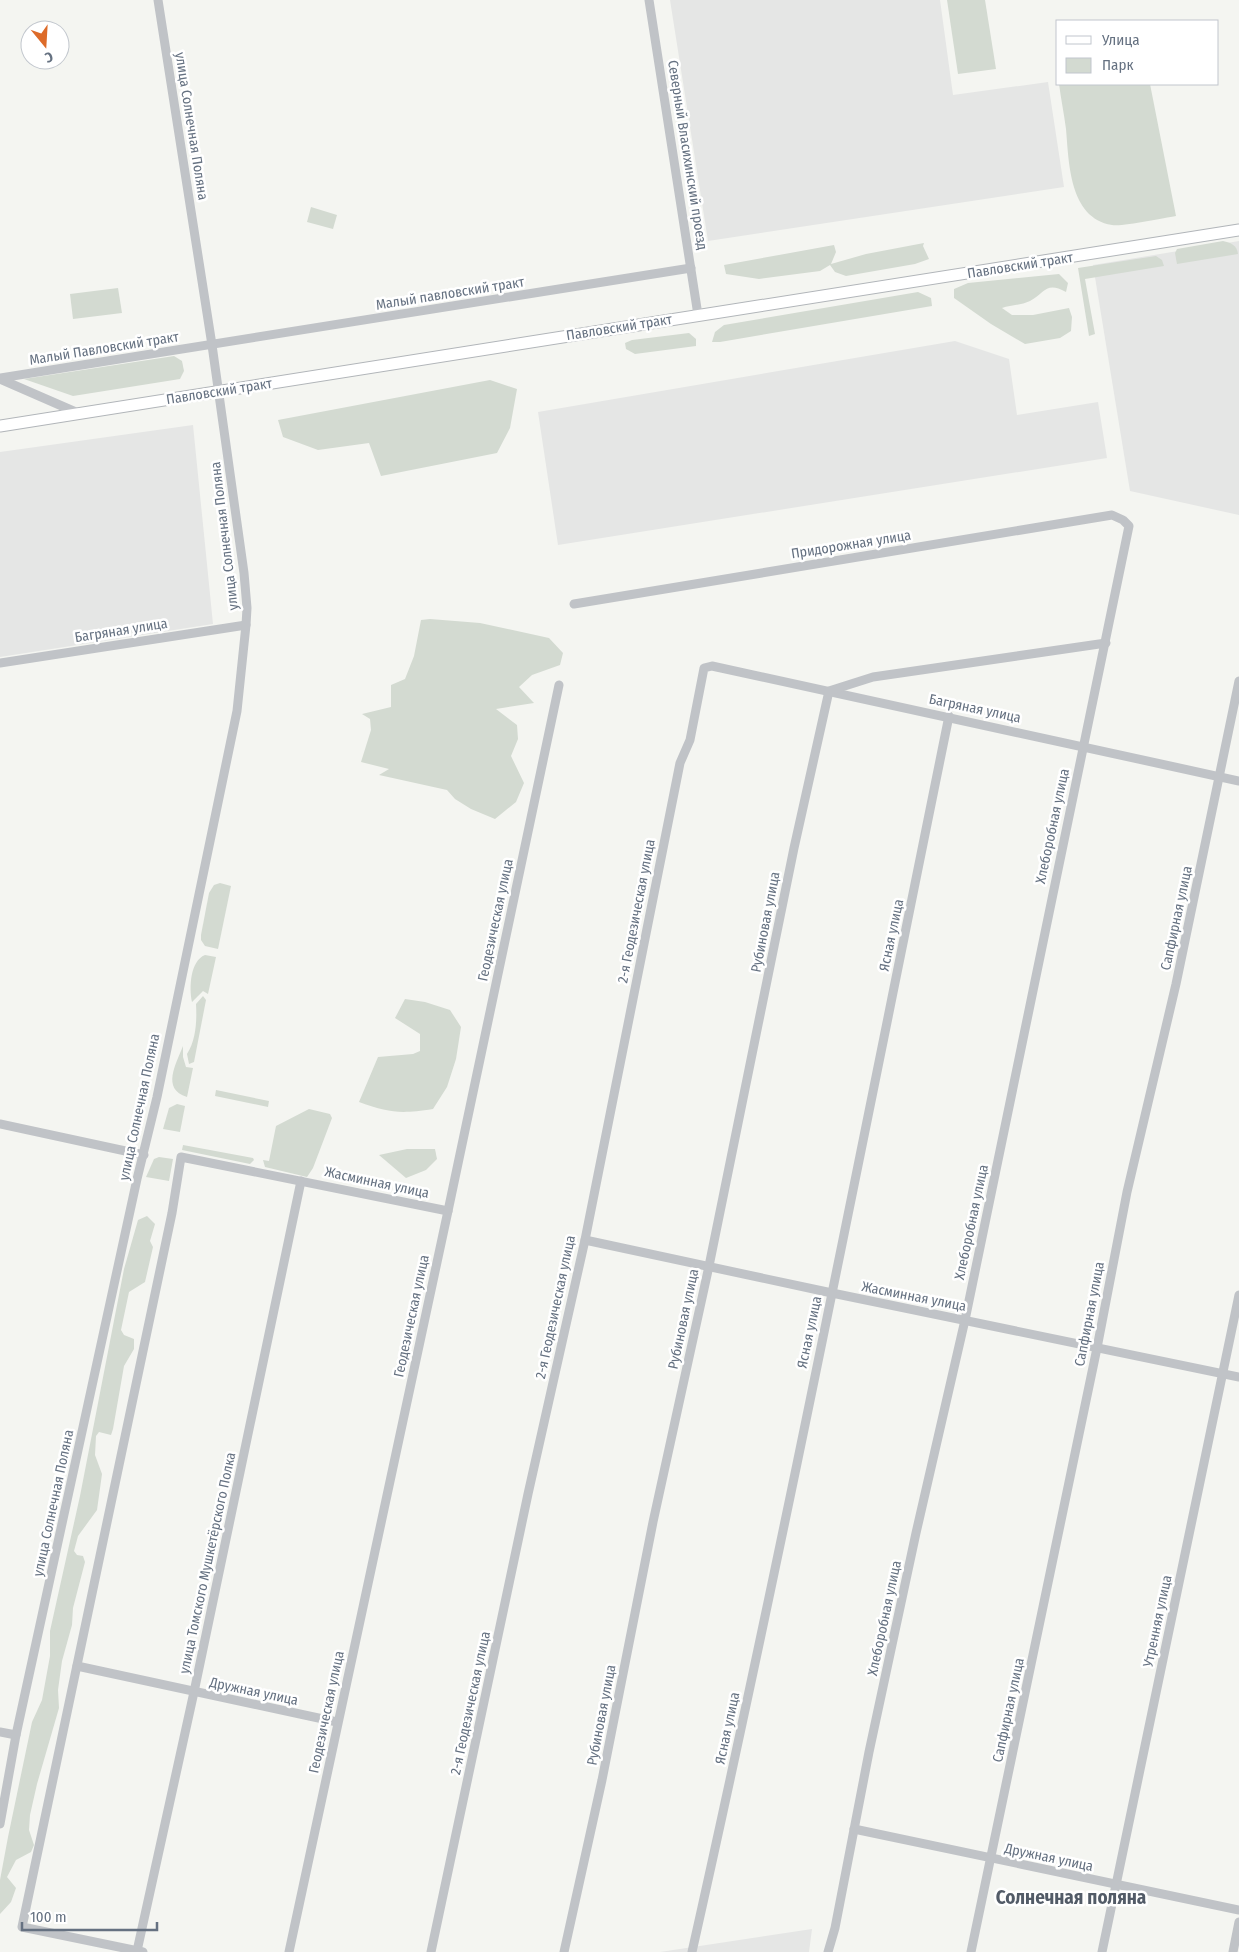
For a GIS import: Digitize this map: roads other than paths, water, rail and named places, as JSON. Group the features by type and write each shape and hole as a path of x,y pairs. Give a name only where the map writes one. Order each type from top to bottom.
{"main road":[{"name":"Павловский тракт","path":"0,426 1239,230"}],"street":[{"name":"улица Солнечная Поляна","path":"0,1824 16,1735 144,1155 237,711 244,656 247,608 244,573 219,391 158,0"},
{"name":"Северный Власихинский проезд","path":"649,0 698,315"},
{"name":"Малый павловский тракт","path":"212,345 691,268"},
{"name":"Малый Павловский тракт","path":"0,378 212,345"},
{"path":"0,378 78,413"},
{"name":"Придорожная улица","path":"574,604 1112,514 1129,526"},
{"name":"Хлеборобная улица","path":"828,1952 837,1920 854,1829 916,1533 965,1320 1129,526"},
{"name":"Багряная улица","path":"0,663 246,625"},
{"path":"829,691 873,677 1106,642"},
{"name":"Багряная улица","path":"704,668 712,666 949,716 1239,781"},
{"name":"2-я Геодезическая улица","path":"431,1952 528,1494 585,1240 680,763 690,740 704,668"},
{"name":"Сапфирная улица","path":"971,1952 1097,1348 1127,1192 1176,984 1239,681"},
{"name":"Геодезическая улица","path":"289,1952 559,685"},
{"name":"Рубиновая улица","path":"564,1952 602,1780 653,1522 709,1266 794,848 829,691"},
{"name":"Ясная улица","path":"692,1952 725,1806 832,1293 949,716"},
{"path":"0,1124 144,1155"},
{"name":"Жасминная улица","path":"77,1666 172,1213 181,1158 448,1211"},
{"name":"улица Томского Мушкетёрского Полка","path":"140,1951 301,1181"},
{"name":"Жасминная улица","path":"585,1240 1239,1377"},
{"name":"Утренняя улица","path":"1102,1952 1239,1295"},
{"path":"77,1666 22,1927 140,1951"},
{"name":"Дружная улица","path":"77,1666 337,1722"},
{"path":"0,1732 16,1735"},
{"name":"Дружная улица","path":"854,1829 1239,1910"},
{"path":"1232,1952 1239,1922"}],"district":[{"name":"Солнечная поляна","path":"1071,1897"}]}
